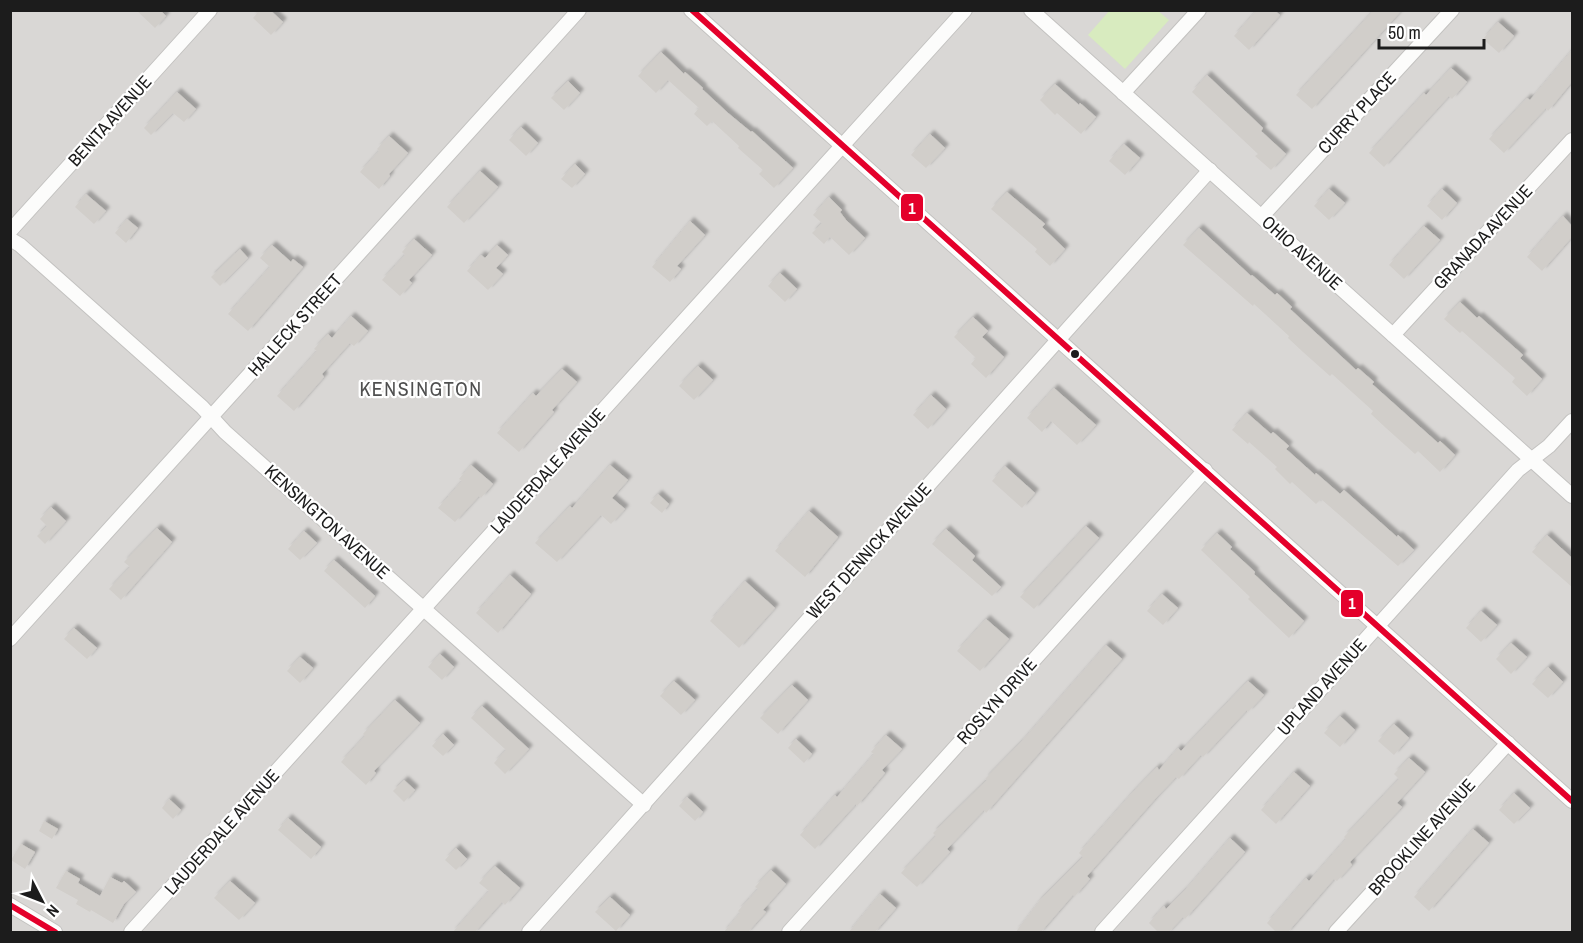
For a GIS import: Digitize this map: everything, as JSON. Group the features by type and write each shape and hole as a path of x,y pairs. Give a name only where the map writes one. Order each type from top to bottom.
{"street":[{"name":"BENITA AVENUE","path":"10,231 210,10"},
{"name":"HALLECK STREET","path":"10,639 579,10"},
{"path":"691,10 1572,801"},
{"name":"LAUDERDALE AVENUE","path":"131,933 965,10"},
{"name":"OHIO AVENUE","path":"1031,10 1572,496"},
{"path":"1123,93 1199,10"},
{"name":"CURRY PLACE","path":"1262,216 1452,10"},
{"name":"GRANADA AVENUE","path":"1393,335 1572,140"},
{"name":"WEST DENNICK AVENUE","path":"529,933 1210,170"},
{"name":"KENSINGTON AVENUE","path":"10,239 21,245 225,432 644,805"},
{"name":"UPLAND AVENUE","path":"1102,933 1518,470 1550,446 1572,421"},
{"name":"ROSLYN DRIVE","path":"789,933 1205,470"},
{"name":"BROOKLINE AVENUE","path":"1336,933 1508,743"},
{"path":"10,904 55,933"}],"shaded area":[{"path":"11,11 1572,11 1572,932 11,932"}],"green space":[{"path":"1110,10 1158,11 1169,20 1125,69 1088,35"}],"building":[{"path":"136,10 160,10 166,16 155,28"},
{"path":"260,10 270,10 283,22 271,35 253,18"},
{"path":"1257,10 1274,10 1280,15 1249,50 1234,36"},
{"path":"1374,10 1402,10 1312,109 1296,95"},
{"path":"1498,22 1514,36 1499,53 1483,39"},
{"path":"1572,50 1572,82 1548,111 1546,108 1504,153 1489,139 1527,98 1530,100"},
{"path":"661,52 793,168 774,188 759,174 763,170 712,121 707,126 694,114 699,108 668,80 656,93 638,76"},
{"path":"1451,68 1467,82 1452,99 1449,96 1384,167 1369,153 1424,93 1426,95"},
{"path":"1207,75 1263,128 1261,131 1286,154 1271,170 1255,156 1258,154 1192,92"},
{"path":"568,81 580,93 564,110 551,98"},
{"path":"1055,84 1096,117 1081,134 1057,113 1055,115 1040,100"},
{"path":"177,92 196,109 184,122 173,113 151,135 144,128"},
{"path":"521,127 538,143 526,156 509,140"},
{"path":"930,134 945,148 926,168 911,155"},
{"path":"389,136 408,153 379,189 360,172"},
{"path":"1124,144 1140,158 1125,175 1109,161"},
{"path":"575,164 585,174 572,188 561,179"},
{"path":"480,171 498,187 464,223 447,207"},
{"path":"1329,189 1345,203 1329,220 1314,206"},
{"path":"1442,189 1457,203 1442,220 1427,206"},
{"path":"1007,192 1045,224 1042,227 1065,249 1050,266 1035,252 1037,249 991,209"},
{"path":"86,194 106,211 94,224 75,207"},
{"path":"829,197 842,210 840,212 846,220 865,238 849,255 830,237 824,244 812,233 822,223 813,215"},
{"path":"1563,216 1572,226 1572,237 1542,271 1527,257"},
{"path":"127,219 138,228 126,243 115,233"},
{"path":"690,221 705,235 677,266 681,269 670,282 652,267"},
{"path":"1424,226 1440,240 1404,279 1389,265"},
{"path":"1199,228 1251,276 1275,295 1277,293 1292,307 1290,309 1356,370 1358,368 1374,382 1372,384 1438,443 1440,441 1455,455 1440,472 1418,451 1415,454 1371,414 1373,411 1332,374 1330,376 1254,304 1253,306 1183,245"},
{"path":"414,239 432,255 409,280 412,283 400,296 382,280 405,255 402,252"},
{"path":"272,245 291,262 293,259 303,267 248,331 228,314 270,267 260,258"},
{"path":"497,245 508,255 496,268 503,274 488,290 467,271 481,255 485,258"},
{"path":"240,249 248,258 220,286 211,277"},
{"path":"780,273 797,289 785,302 768,286"},
{"path":"1460,302 1523,355 1520,358 1542,379 1527,396 1512,382 1515,378 1462,331 1460,333 1444,319"},
{"path":"351,316 368,331 354,346 350,343 322,374 324,377 294,411 277,396 317,351 314,349 328,334 332,338"},
{"path":"973,317 988,331 982,337 1004,357 986,378 971,364 976,358 954,337"},
{"path":"698,366 713,380 694,400 679,386"},
{"path":"562,369 577,382 519,452 497,433 533,393 536,396"},
{"path":"1054,388 1096,425 1077,445 1051,421 1042,432 1027,418"},
{"path":"931,395 946,409 928,429 913,415"},
{"path":"1247,413 1289,446 1286,449 1315,475 1316,473 1340,494 1344,490 1414,550 1398,566 1321,499 1316,504 1292,482 1290,484 1275,469 1277,467 1232,430"},
{"path":"471,465 493,484 455,522 438,508 462,481 459,479"},
{"path":"610,465 628,480 612,498 625,509 611,524 601,515 557,562 535,543 570,506 572,508"},
{"path":"1005,466 1035,493 1022,508 992,481"},
{"path":"658,494 669,504 662,513 650,503"},
{"path":"51,507 66,521 45,544 37,536 47,526 40,519"},
{"path":"809,511 838,537 805,577 775,551"},
{"path":"1086,526 1099,538 1034,609 1020,597"},
{"path":"157,528 172,542 121,600 109,589 130,567 124,562"},
{"path":"946,529 975,556 972,560 1001,587 992,596 932,544"},
{"path":"304,531 317,543 300,560 288,549"},
{"path":"1217,533 1232,547 1230,549 1255,572 1254,574 1304,621 1289,638 1201,550"},
{"path":"1547,535 1572,558 1572,587 1532,552"},
{"path":"334,560 375,596 365,608 324,571"},
{"path":"510,575 531,594 498,633 476,613"},
{"path":"745,581 775,608 739,648 710,621"},
{"path":"1162,594 1178,608 1163,625 1147,611"},
{"path":"1481,611 1497,625 1481,642 1466,628"},
{"path":"986,619 1009,639 980,671 957,651"},
{"path":"74,628 97,648 87,659 64,639"},
{"path":"1511,643 1527,657 1511,674 1496,659"},
{"path":"1106,645 1122,659 986,813 984,810 947,849 950,852 917,887 901,873 936,836 933,833 987,780 985,779 1022,741"},
{"path":"440,654 454,667 442,680 428,667"},
{"path":"300,657 313,668 300,683 287,671"},
{"path":"1548,667 1563,682 1548,698 1532,684"},
{"path":"674,681 695,700 681,715 660,696"},
{"path":"1248,681 1264,695 1203,757 1201,755 1179,779 1176,777 1156,798 1087,876 1090,879 1040,933 1015,933 1040,900 1083,857 1079,853 1132,793 1157,767 1159,770 1178,748 1181,751"},
{"path":"792,685 808,700 778,734 760,718"},
{"path":"395,700 420,723 374,771 376,773 366,785 341,762 365,736 363,734"},
{"path":"482,706 529,749 505,774 494,763 506,750 471,718"},
{"path":"1340,716 1355,730 1340,747 1324,733"},
{"path":"1394,724 1409,738 1394,755 1378,741"},
{"path":"443,734 454,745 443,756 432,746"},
{"path":"886,735 902,749 882,770 885,773 857,806 856,804 815,849 800,835 874,754 871,752"},
{"path":"796,739 812,754 804,763 788,748"},
{"path":"1409,758 1425,772 1397,803 1402,807 1350,862 1352,865 1337,881 1334,879 1287,933 1277,933 1267,923 1306,878 1309,881 1346,839 1344,837 1399,779 1394,774"},
{"path":"1294,772 1310,786 1276,824 1261,810"},
{"path":"404,780 415,790 404,802 393,791"},
{"path":"1514,793 1530,808 1514,824 1499,810"},
{"path":"687,797 703,812 695,821 679,806"},
{"path":"169,799 181,810 173,819 162,808"},
{"path":"288,818 321,847 311,859 278,830"},
{"path":"44,821 58,829 52,839 39,831"},
{"path":"1473,829 1489,843 1429,911 1414,897"},
{"path":"1230,838 1245,852 1185,919 1183,917 1168,933 1159,933 1149,923 1164,906 1166,909 1186,889"},
{"path":"21,844 35,852 25,869 11,860"},
{"path":"456,848 467,859 456,870 445,860"},
{"path":"495,866 520,888 505,905 502,902 474,933 452,933 489,891 479,883"},
{"path":"771,870 786,884 763,910 766,912 747,933 723,933 740,913 738,911 758,889 755,887"},
{"path":"66,871 80,879 78,883 100,896 110,877 122,883 124,881 136,892 124,904 113,923 76,904 78,900 56,888"},
{"path":"230,881 255,903 239,920 214,898"},
{"path":"880,894 896,908 874,933 848,933"},
{"path":"610,897 630,915 616,931 595,912"}],"transit line":[{"name":"1","path":"692,10 1572,801"},
{"name":"1","path":"10,905 55,932"}],"district":[{"name":"KENSINGTON","path":"421,389"}]}
